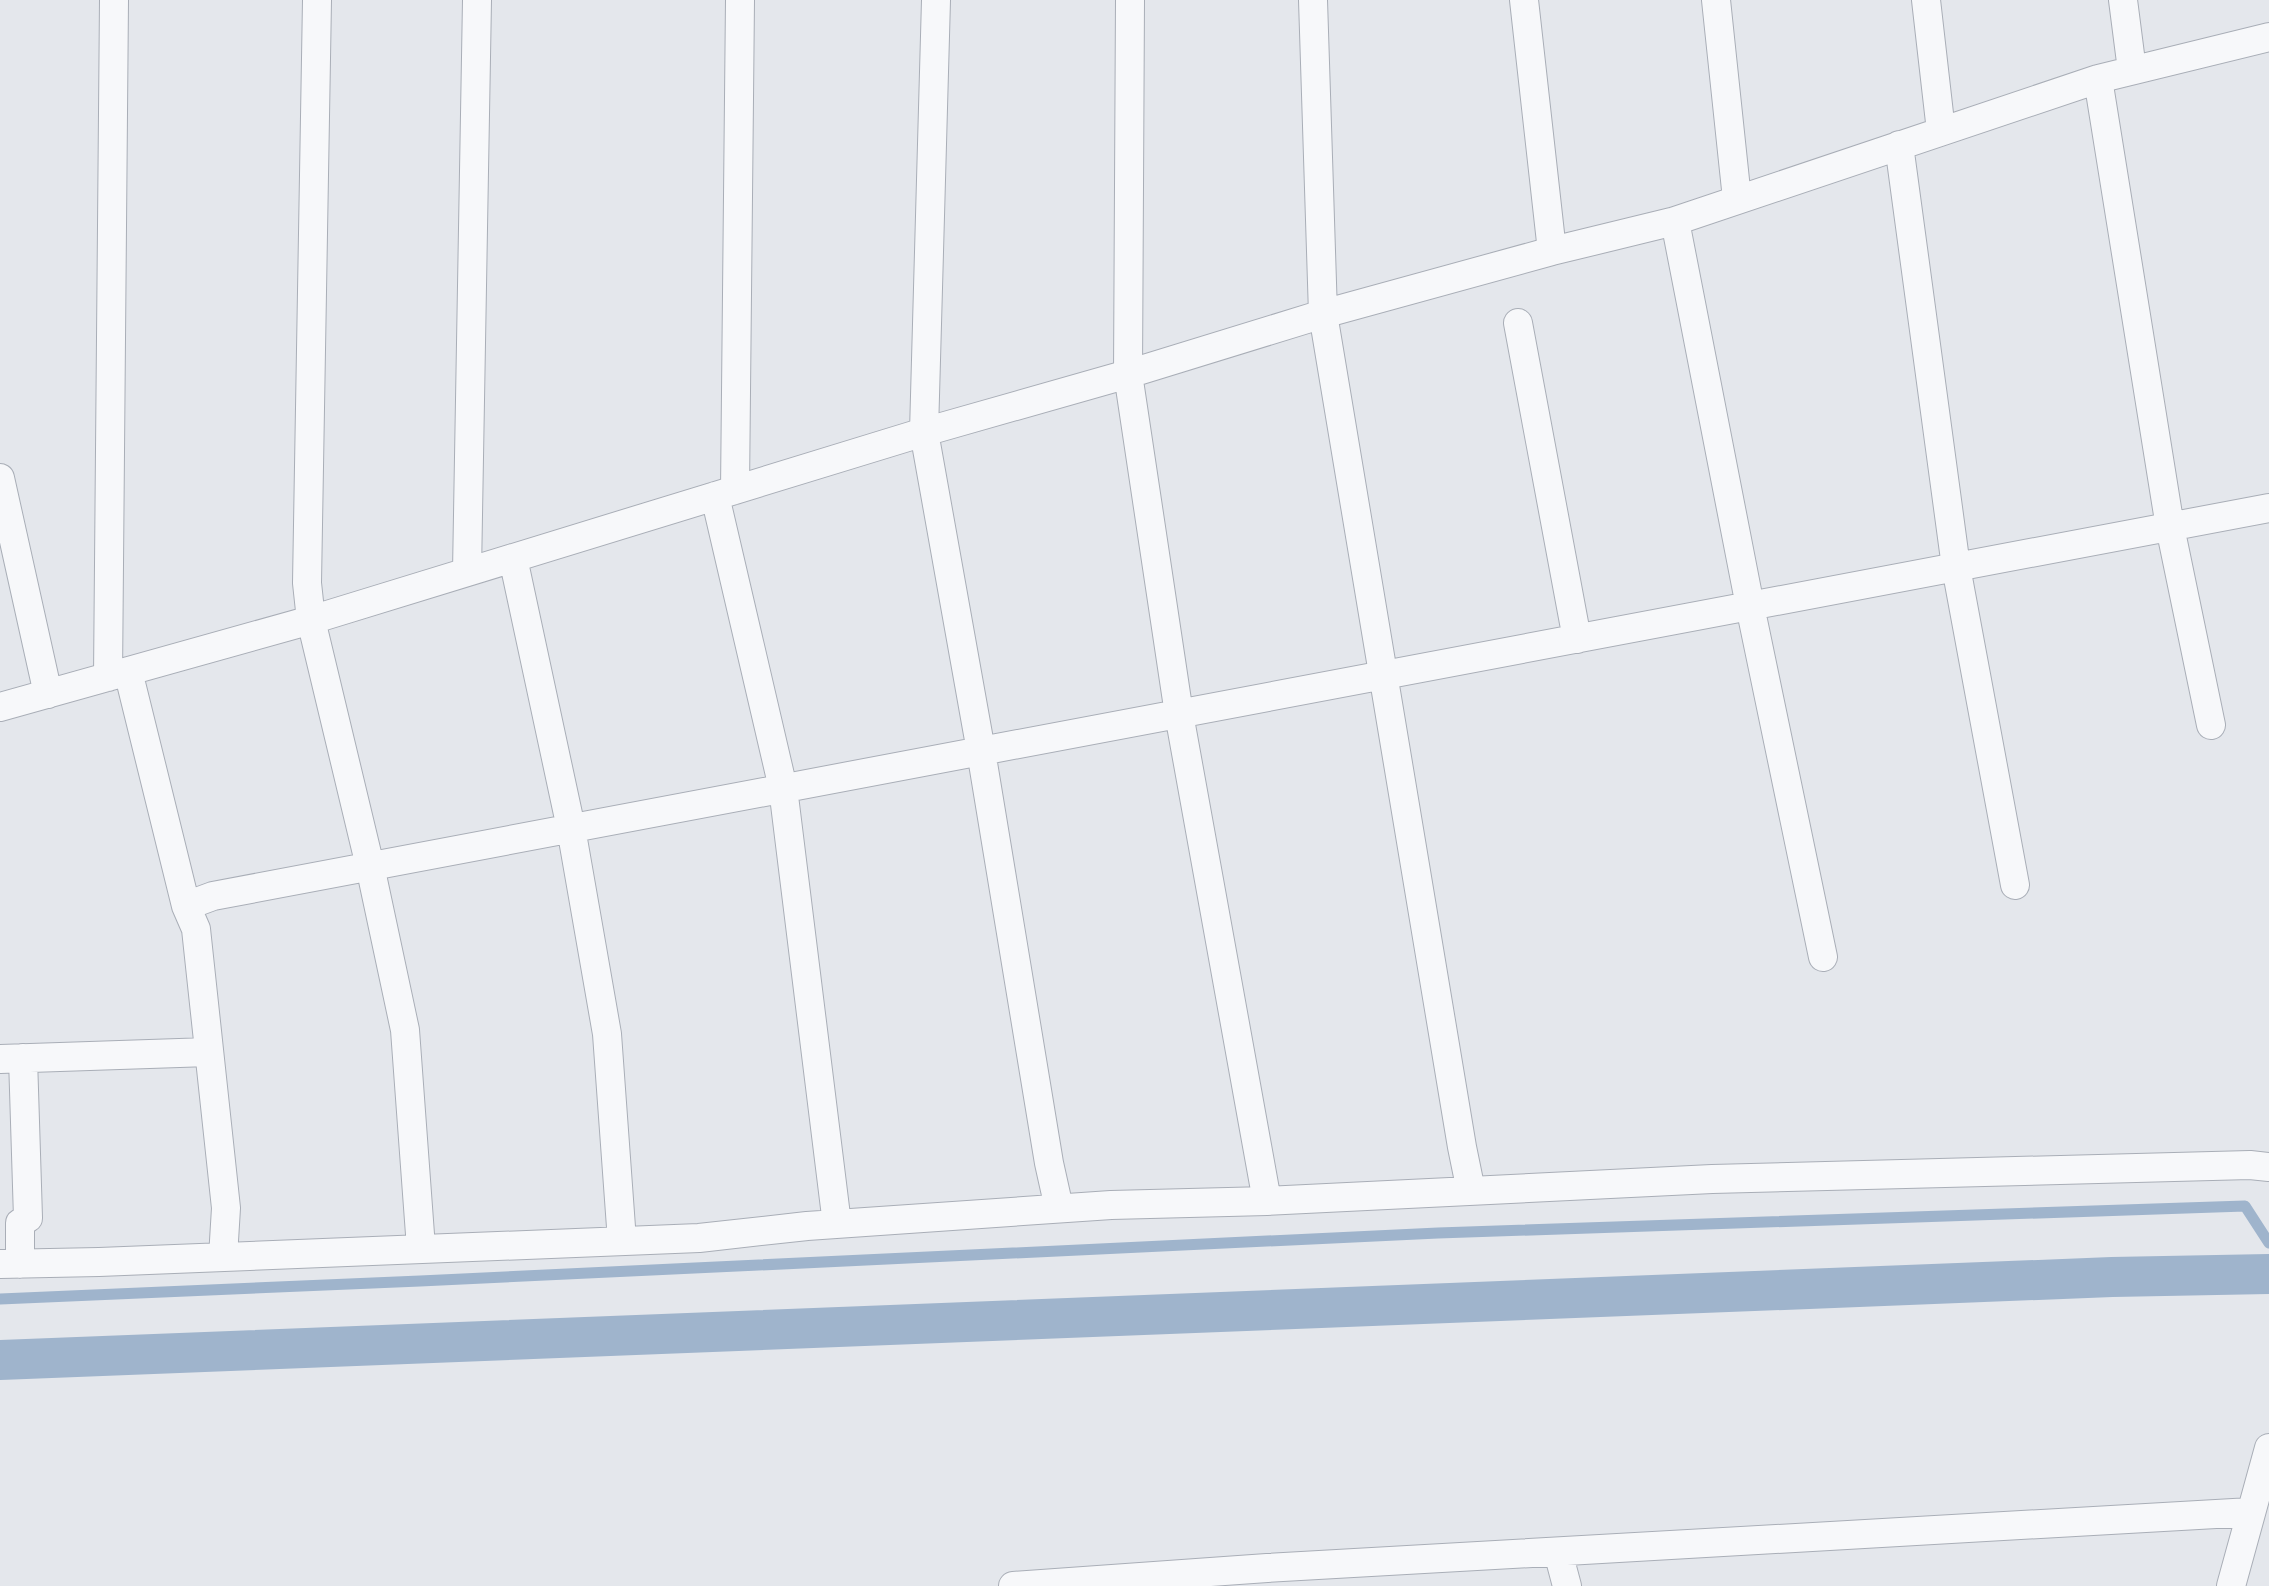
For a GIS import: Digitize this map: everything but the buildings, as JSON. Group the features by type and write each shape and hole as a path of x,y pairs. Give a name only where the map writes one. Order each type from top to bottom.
{"street":[{"path":"114,0 118,674 186,906 196,929 226,1208 223,1257"},
{"path":"317,0 307,583 311,620 370,866 405,1030 421,1248"},
{"path":"467,572 477,0"},
{"path":"740,0 725,493 782,788 837,1224"},
{"path":"936,0 924,432 981,751 1049,1163 1060,1208"},
{"path":"1130,0 1128,374 1179,714 1267,1201"},
{"path":"1313,0 1323,314 1462,1147 1472,1191"},
{"path":"1524,0 1552,251"},
{"path":"1716,0 1737,199"},
{"path":"1926,0 1941,130"},
{"path":"2123,0 2132,70"},
{"path":"0,707 311,620 924,432 1128,374 1323,314 1552,251 1675,221 1941,130 2098,79 2269,37"},
{"path":"2098,79 2170,527 2211,725"},
{"path":"1899,145 1956,567 2015,885"},
{"path":"1675,221 1750,606 1823,956"},
{"path":"1518,323 1578,639"},
{"path":"0,478 48,694"},
{"path":"186,906 213,896 370,866 2269,508"},
{"path":"513,558 571,828 607,1034 615,1174 622,1241"},
{"path":"209,1052 11,1059 28,1218 20,1223 10,1264 699,1238 837,1224 1111,1205 1267,1201 1712,1179 2250,1165 2269,1167"},
{"path":"2231,1586 2269,1448"},
{"path":"1014,1586 1267,1568 2250,1512"},
{"path":"1558,1552 1567,1586"}],"waterway":[{"path":"0,1299 1438,1233 2245,1206 2269,1243"},
{"path":"0,1360 2112,1277 2269,1274"}]}
